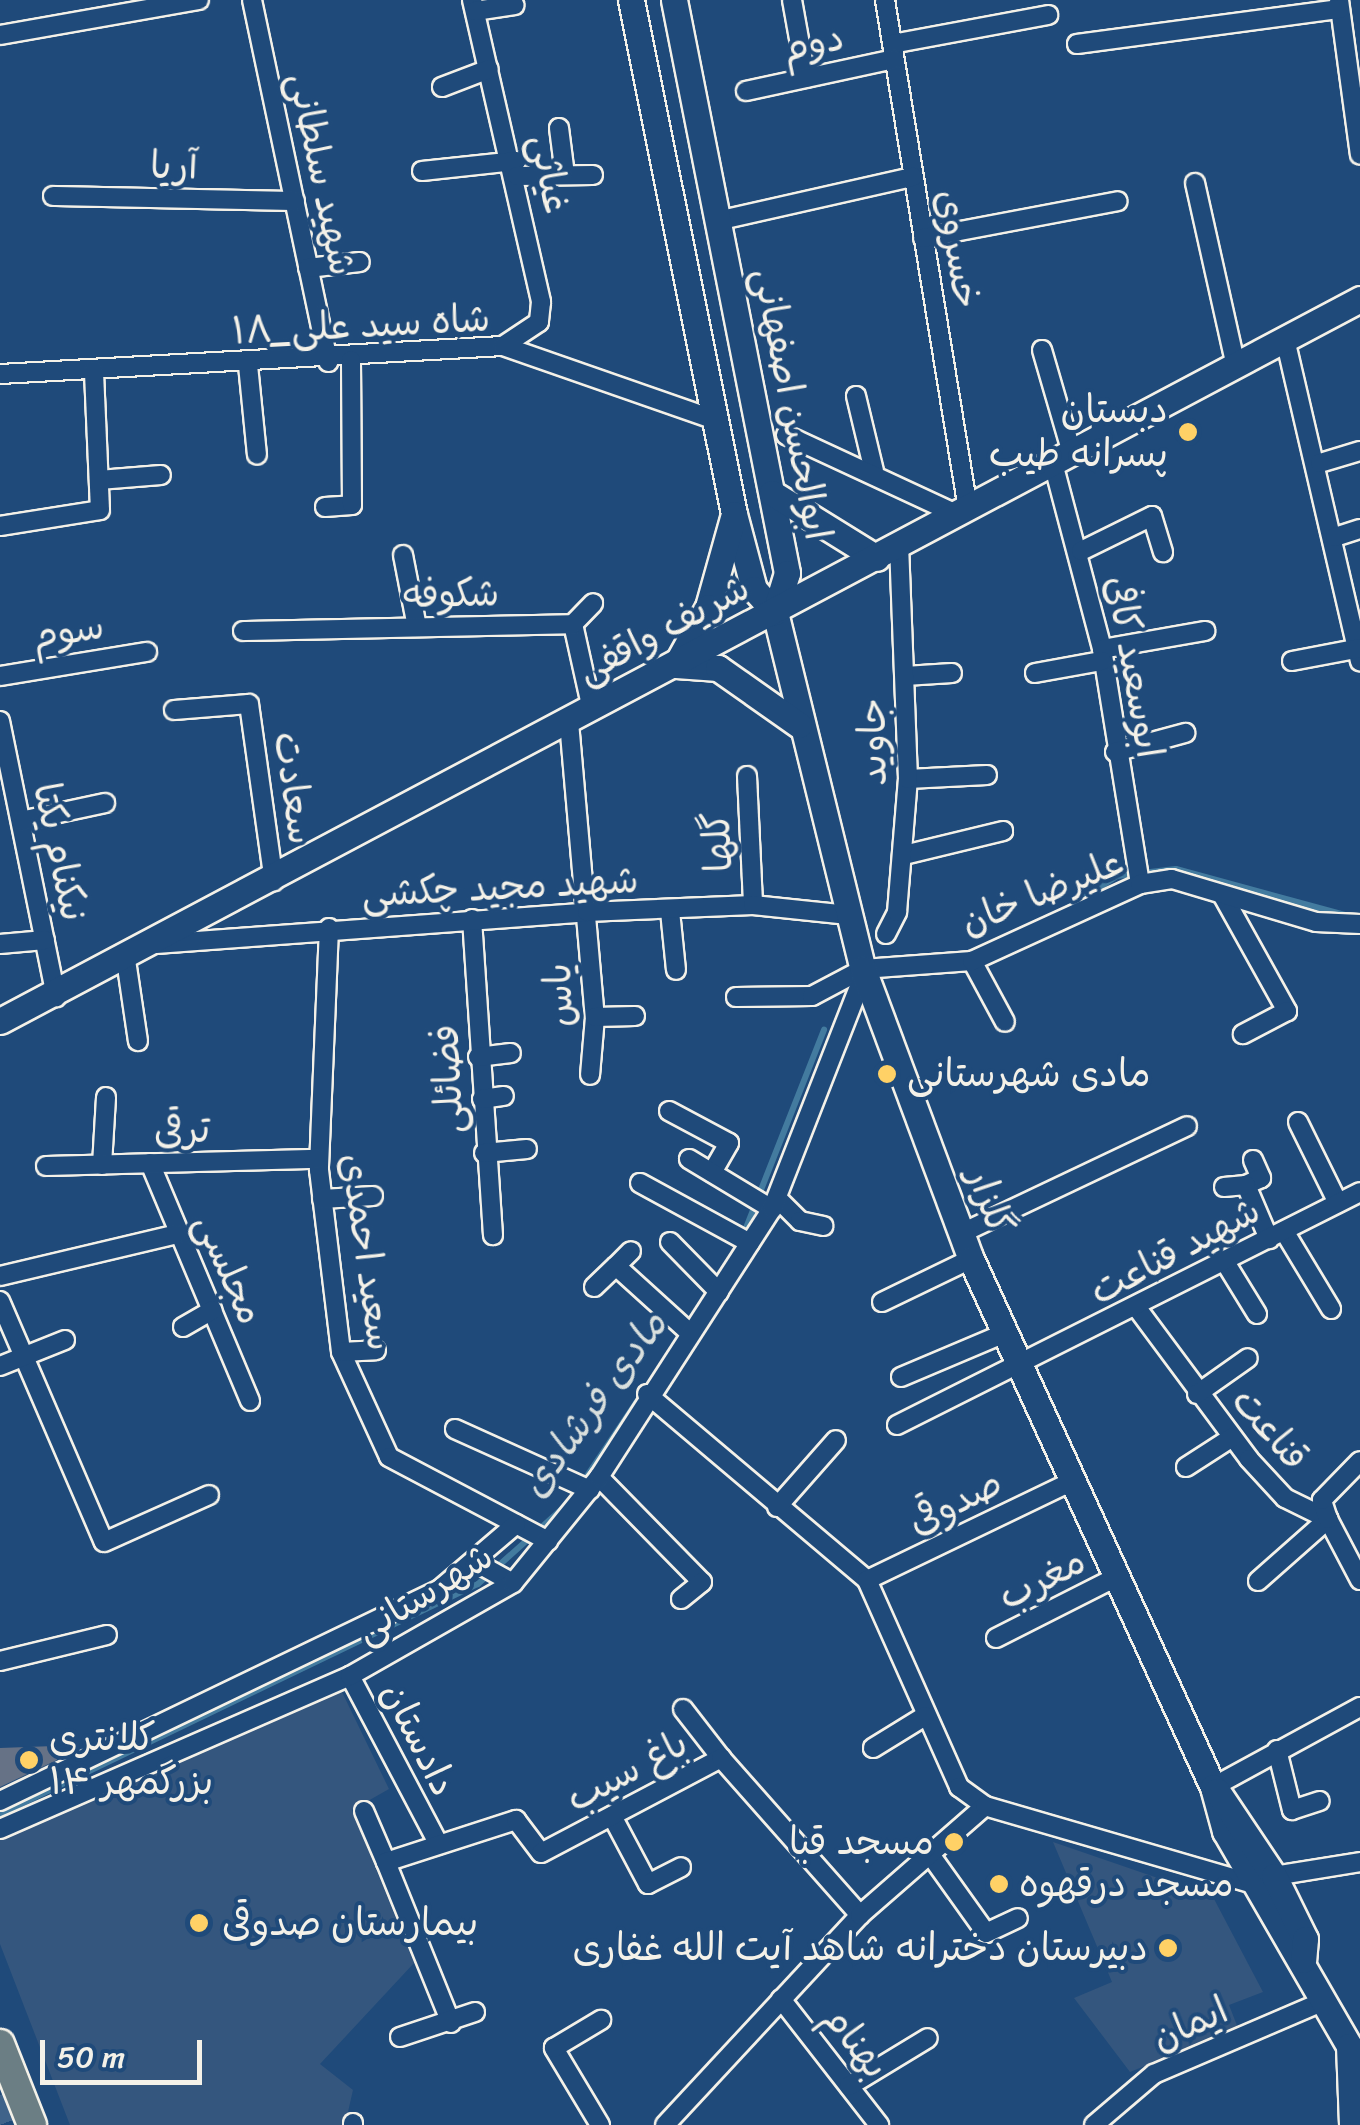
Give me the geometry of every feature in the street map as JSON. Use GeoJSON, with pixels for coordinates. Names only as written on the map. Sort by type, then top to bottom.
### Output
{"type":"FeatureCollection","features":[{"type":"Feature","properties":{"kind":"main road","name":"ابوالحسن اصفهانی"},"geometry":{"type":"LineString","coordinates":[[632,0],[734,514],[754,589],[775,612]]}},
{"type":"Feature","properties":{"kind":"main road","name":"ابوالحسن اصفهانی"},"geometry":{"type":"LineString","coordinates":[[674,0],[787,573],[775,612]]}},
{"type":"Feature","properties":{"kind":"main road"},"geometry":{"type":"LineString","coordinates":[[652,96],[672,110],[693,99]]}},
{"type":"Feature","properties":{"kind":"main road"},"geometry":{"type":"LineString","coordinates":[[667,170],[681,150],[705,158]]}},
{"type":"Feature","properties":{"kind":"main road","name":"شریف واقفی"},"geometry":{"type":"LineString","coordinates":[[0,1021],[126,960],[1360,299]]}},
{"type":"Feature","properties":{"kind":"main road"},"geometry":{"type":"LineString","coordinates":[[772,493],[888,552]]}},
{"type":"Feature","properties":{"kind":"main road"},"geometry":{"type":"LineString","coordinates":[[734,514],[708,607],[676,665],[718,668],[799,724]]}},
{"type":"Feature","properties":{"kind":"main road","name":"گلزار"},"geometry":{"type":"LineString","coordinates":[[775,612],[799,724],[864,972],[971,1259],[1214,1787],[1324,2002],[1356,2054]]}},
{"type":"Feature","properties":{"kind":"main road"},"geometry":{"type":"LineString","coordinates":[[0,2044],[32,2125]]}},
{"type":"Feature","properties":{"kind":"main road"},"geometry":{"type":"LineString","coordinates":[[1352,2125],[1356,2054]]}},
{"type":"Feature","properties":{"kind":"street"},"geometry":{"type":"LineString","coordinates":[[0,35],[199,0]]}},
{"type":"Feature","properties":{"kind":"street","name":"شهید سلطانی"},"geometry":{"type":"LineString","coordinates":[[252,0],[328,362]]}},
{"type":"Feature","properties":{"kind":"street"},"geometry":{"type":"LineString","coordinates":[[792,0],[806,78]]}},
{"type":"Feature","properties":{"kind":"street","name":"خسروی"},"geometry":{"type":"LineString","coordinates":[[885,0],[962,512]]}},
{"type":"Feature","properties":{"kind":"street"},"geometry":{"type":"LineString","coordinates":[[1077,44],[1340,4],[1360,155]]}},
{"type":"Feature","properties":{"kind":"street"},"geometry":{"type":"LineString","coordinates":[[473,6],[515,5]]}},
{"type":"Feature","properties":{"kind":"street","name":"غیاثی"},"geometry":{"type":"LineString","coordinates":[[473,6],[517,169],[542,302],[539,322],[503,346]]}},
{"type":"Feature","properties":{"kind":"street","name":"دوم"},"geometry":{"type":"LineString","coordinates":[[746,91],[806,78],[893,51],[1048,16]]}},
{"type":"Feature","properties":{"kind":"street"},"geometry":{"type":"LineString","coordinates":[[442,87],[489,69]]}},
{"type":"Feature","properties":{"kind":"street"},"geometry":{"type":"LineString","coordinates":[[559,128],[565,174]]}},
{"type":"Feature","properties":{"kind":"street"},"geometry":{"type":"LineString","coordinates":[[422,171],[517,169],[593,175]]}},
{"type":"Feature","properties":{"kind":"street"},"geometry":{"type":"LineString","coordinates":[[717,221],[913,177]]}},
{"type":"Feature","properties":{"kind":"street"},"geometry":{"type":"LineString","coordinates":[[1195,184],[1236,366]]}},
{"type":"Feature","properties":{"kind":"street","name":"آریا"},"geometry":{"type":"LineString","coordinates":[[52,196],[294,202]]}},
{"type":"Feature","properties":{"kind":"street"},"geometry":{"type":"LineString","coordinates":[[923,238],[1118,201]]}},
{"type":"Feature","properties":{"kind":"street"},"geometry":{"type":"LineString","coordinates":[[308,268],[360,262]]}},
{"type":"Feature","properties":{"kind":"street"},"geometry":{"type":"LineString","coordinates":[[1285,339],[1320,462],[1319,510],[1335,537],[1359,653],[1292,661]]}},
{"type":"Feature","properties":{"kind":"street","name":"۱۸_شاه سید علی"},"geometry":{"type":"LineString","coordinates":[[0,374],[328,362],[503,346],[713,419]]}},
{"type":"Feature","properties":{"kind":"street","name":"ابوسعید کافی"},"geometry":{"type":"LineString","coordinates":[[1042,350],[1102,655],[1115,752],[1140,884]]}},
{"type":"Feature","properties":{"kind":"street"},"geometry":{"type":"LineString","coordinates":[[325,507],[352,505],[351,360]]}},
{"type":"Feature","properties":{"kind":"street"},"geometry":{"type":"LineString","coordinates":[[248,364],[258,455]]}},
{"type":"Feature","properties":{"kind":"street"},"geometry":{"type":"LineString","coordinates":[[0,526],[100,510],[94,370]]}},
{"type":"Feature","properties":{"kind":"street"},"geometry":{"type":"LineString","coordinates":[[856,396],[874,471]]}},
{"type":"Feature","properties":{"kind":"street"},"geometry":{"type":"LineString","coordinates":[[786,435],[962,512]]}},
{"type":"Feature","properties":{"kind":"street"},"geometry":{"type":"LineString","coordinates":[[1320,462],[1360,451]]}},
{"type":"Feature","properties":{"kind":"street"},"geometry":{"type":"LineString","coordinates":[[99,480],[161,474]]}},
{"type":"Feature","properties":{"kind":"street"},"geometry":{"type":"LineString","coordinates":[[1081,550],[1152,516],[1163,552]]}},
{"type":"Feature","properties":{"kind":"street"},"geometry":{"type":"LineString","coordinates":[[1335,537],[1360,528]]}},
{"type":"Feature","properties":{"kind":"street","name":"جاوید"},"geometry":{"type":"LineString","coordinates":[[886,934],[904,854],[908,779],[905,676],[888,552]]}},
{"type":"Feature","properties":{"kind":"street"},"geometry":{"type":"LineString","coordinates":[[403,555],[416,627]]}},
{"type":"Feature","properties":{"kind":"street"},"geometry":{"type":"LineString","coordinates":[[581,716],[573,624],[593,603]]}},
{"type":"Feature","properties":{"kind":"street","name":"شکوفه"},"geometry":{"type":"LineString","coordinates":[[242,630],[573,624]]}},
{"type":"Feature","properties":{"kind":"street"},"geometry":{"type":"LineString","coordinates":[[1035,673],[1205,631]]}},
{"type":"Feature","properties":{"kind":"street","name":"سوم"},"geometry":{"type":"LineString","coordinates":[[0,676],[146,652]]}},
{"type":"Feature","properties":{"kind":"street"},"geometry":{"type":"LineString","coordinates":[[905,676],[952,673]]}},
{"type":"Feature","properties":{"kind":"street","name":"سعادت"},"geometry":{"type":"LineString","coordinates":[[174,710],[249,704],[274,881]]}},
{"type":"Feature","properties":{"kind":"street","name":"یاس"},"geometry":{"type":"LineString","coordinates":[[581,716],[595,1018],[590,1076]]}},
{"type":"Feature","properties":{"kind":"street","name":"نیکنام یکتا"},"geometry":{"type":"LineString","coordinates":[[0,721],[56,997]]}},
{"type":"Feature","properties":{"kind":"street"},"geometry":{"type":"LineString","coordinates":[[1115,752],[1185,733]]}},
{"type":"Feature","properties":{"kind":"street"},"geometry":{"type":"LineString","coordinates":[[908,779],[987,775]]}},
{"type":"Feature","properties":{"kind":"street","name":"گلها"},"geometry":{"type":"LineString","coordinates":[[748,776],[753,905]]}},
{"type":"Feature","properties":{"kind":"street"},"geometry":{"type":"LineString","coordinates":[[20,820],[106,802]]}},
{"type":"Feature","properties":{"kind":"street"},"geometry":{"type":"LineString","coordinates":[[904,854],[1003,831]]}},
{"type":"Feature","properties":{"kind":"street","name":"علیرضا خان"},"geometry":{"type":"LineString","coordinates":[[864,972],[972,961],[1140,884],[1172,879],[1316,922],[1360,924]]}},
{"type":"Feature","properties":{"kind":"street"},"geometry":{"type":"LineString","coordinates":[[1223,896],[1287,1010],[1243,1034]]}},
{"type":"Feature","properties":{"kind":"street","name":"شهید مجید چکشی"},"geometry":{"type":"LineString","coordinates":[[156,944],[329,928],[753,905],[848,915]]}},
{"type":"Feature","properties":{"kind":"street"},"geometry":{"type":"LineString","coordinates":[[670,911],[676,970]]}},
{"type":"Feature","properties":{"kind":"street","name":"فضائلی"},"geometry":{"type":"LineString","coordinates":[[472,919],[484,1153],[493,1235]]}},
{"type":"Feature","properties":{"kind":"street","name":"سعید احمدی"},"geometry":{"type":"LineString","coordinates":[[329,928],[319,1159],[341,1352],[390,1457],[548,1542]]}},
{"type":"Feature","properties":{"kind":"street"},"geometry":{"type":"LineString","coordinates":[[0,944],[46,940]]}},
{"type":"Feature","properties":{"kind":"street"},"geometry":{"type":"LineString","coordinates":[[126,960],[138,1041]]}},
{"type":"Feature","properties":{"kind":"street"},"geometry":{"type":"LineString","coordinates":[[972,961],[1005,1022]]}},
{"type":"Feature","properties":{"kind":"street"},"geometry":{"type":"LineString","coordinates":[[736,997],[812,996],[864,972]]}},
{"type":"Feature","properties":{"kind":"street","name":"شهرستانی"},"geometry":{"type":"LineString","coordinates":[[0,1830],[350,1676],[513,1583],[594,1484],[647,1394],[775,1204],[864,972]]}},
{"type":"Feature","properties":{"kind":"street"},"geometry":{"type":"LineString","coordinates":[[595,1018],[636,1016]]}},
{"type":"Feature","properties":{"kind":"street"},"geometry":{"type":"LineString","coordinates":[[478,1057],[510,1053]]}},
{"type":"Feature","properties":{"kind":"street"},"geometry":{"type":"LineString","coordinates":[[482,1100],[504,1096]]}},
{"type":"Feature","properties":{"kind":"street"},"geometry":{"type":"LineString","coordinates":[[102,1164],[106,1097]]}},
{"type":"Feature","properties":{"kind":"street"},"geometry":{"type":"LineString","coordinates":[[669,1111],[728,1143],[712,1172]]}},
{"type":"Feature","properties":{"kind":"street"},"geometry":{"type":"LineString","coordinates":[[1298,1122],[1338,1203]]}},
{"type":"Feature","properties":{"kind":"street"},"geometry":{"type":"LineString","coordinates":[[962,1233],[1187,1126]]}},
{"type":"Feature","properties":{"kind":"street"},"geometry":{"type":"LineString","coordinates":[[484,1153],[528,1149]]}},
{"type":"Feature","properties":{"kind":"street","name":"ترقی"},"geometry":{"type":"LineString","coordinates":[[46,1166],[319,1159]]}},
{"type":"Feature","properties":{"kind":"street"},"geometry":{"type":"LineString","coordinates":[[689,1159],[823,1226]]}},
{"type":"Feature","properties":{"kind":"street"},"geometry":{"type":"LineString","coordinates":[[1224,1186],[1261,1178],[1253,1160]]}},
{"type":"Feature","properties":{"kind":"street","name":"مجلسی"},"geometry":{"type":"LineString","coordinates":[[150,1163],[250,1401]]}},
{"type":"Feature","properties":{"kind":"street"},"geometry":{"type":"LineString","coordinates":[[640,1183],[750,1243]]}},
{"type":"Feature","properties":{"kind":"street"},"geometry":{"type":"LineString","coordinates":[[1246,1184],[1277,1235],[1331,1309]]}},
{"type":"Feature","properties":{"kind":"street","name":"شهید قناعت"},"geometry":{"type":"LineString","coordinates":[[897,1425],[1020,1368],[1360,1192]]}},
{"type":"Feature","properties":{"kind":"street"},"geometry":{"type":"LineString","coordinates":[[322,1200],[373,1196]]}},
{"type":"Feature","properties":{"kind":"street"},"geometry":{"type":"LineString","coordinates":[[0,1276],[177,1234]]}},
{"type":"Feature","properties":{"kind":"street"},"geometry":{"type":"LineString","coordinates":[[670,1242],[719,1292]]}},
{"type":"Feature","properties":{"kind":"street"},"geometry":{"type":"LineString","coordinates":[[594,1287],[631,1251]]}},
{"type":"Feature","properties":{"kind":"street"},"geometry":{"type":"LineString","coordinates":[[882,1302],[971,1259]]}},
{"type":"Feature","properties":{"kind":"street"},"geometry":{"type":"LineString","coordinates":[[1224,1262],[1257,1314]]}},
{"type":"Feature","properties":{"kind":"street"},"geometry":{"type":"LineString","coordinates":[[616,1266],[665,1314],[690,1332]]}},
{"type":"Feature","properties":{"kind":"street"},"geometry":{"type":"LineString","coordinates":[[0,1301],[104,1542],[209,1495]]}},
{"type":"Feature","properties":{"kind":"street","name":"قناعت"},"geometry":{"type":"LineString","coordinates":[[1137,1308],[1230,1438],[1285,1498],[1328,1518]]}},
{"type":"Feature","properties":{"kind":"street"},"geometry":{"type":"LineString","coordinates":[[183,1327],[213,1310]]}},
{"type":"Feature","properties":{"kind":"street"},"geometry":{"type":"LineString","coordinates":[[901,1377],[1003,1334]]}},
{"type":"Feature","properties":{"kind":"street"},"geometry":{"type":"LineString","coordinates":[[0,1366],[65,1340]]}},
{"type":"Feature","properties":{"kind":"street"},"geometry":{"type":"LineString","coordinates":[[341,1352],[376,1350]]}},
{"type":"Feature","properties":{"kind":"street"},"geometry":{"type":"LineString","coordinates":[[1197,1394],[1248,1358]]}},
{"type":"Feature","properties":{"kind":"street"},"geometry":{"type":"LineString","coordinates":[[647,1394],[867,1580],[958,1787],[985,1806],[1263,1880],[1360,1862]]}},
{"type":"Feature","properties":{"kind":"street"},"geometry":{"type":"LineString","coordinates":[[454,1429],[566,1480],[594,1484],[702,1582],[681,1599]]}},
{"type":"Feature","properties":{"kind":"street"},"geometry":{"type":"LineString","coordinates":[[1186,1467],[1230,1438]]}},
{"type":"Feature","properties":{"kind":"street"},"geometry":{"type":"LineString","coordinates":[[777,1507],[836,1440]]}},
{"type":"Feature","properties":{"kind":"street"},"geometry":{"type":"LineString","coordinates":[[1360,1461],[1322,1500],[1360,1580]]}},
{"type":"Feature","properties":{"kind":"street","name":"صدوقی"},"geometry":{"type":"LineString","coordinates":[[867,1580],[1071,1482]]}},
{"type":"Feature","properties":{"kind":"street"},"geometry":{"type":"LineString","coordinates":[[1258,1581],[1328,1518]]}},
{"type":"Feature","properties":{"kind":"street","name":"شهرستانی"},"geometry":{"type":"LineString","coordinates":[[0,1801],[477,1563],[516,1524]]}},
{"type":"Feature","properties":{"kind":"street"},"geometry":{"type":"LineString","coordinates":[[477,1563],[513,1583]]}},
{"type":"Feature","properties":{"kind":"street","name":"مغرب"},"geometry":{"type":"LineString","coordinates":[[996,1638],[1116,1577]]}},
{"type":"Feature","properties":{"kind":"street"},"geometry":{"type":"LineString","coordinates":[[0,1661],[107,1635]]}},
{"type":"Feature","properties":{"kind":"street","name":"دادستان"},"geometry":{"type":"LineString","coordinates":[[350,1676],[436,1839],[386,1862]]}},
{"type":"Feature","properties":{"kind":"street"},"geometry":{"type":"LineString","coordinates":[[1214,1787],[1360,1707]]}},
{"type":"Feature","properties":{"kind":"street"},"geometry":{"type":"LineString","coordinates":[[682,1709],[720,1758]]}},
{"type":"Feature","properties":{"kind":"street"},"geometry":{"type":"LineString","coordinates":[[873,1748],[925,1716]]}},
{"type":"Feature","properties":{"kind":"street"},"geometry":{"type":"LineString","coordinates":[[1277,1750],[1292,1810],[1320,1802]]}},
{"type":"Feature","properties":{"kind":"street","name":"باغ سیب"},"geometry":{"type":"LineString","coordinates":[[436,1839],[516,1820],[541,1853],[720,1758],[860,1915]]}},
{"type":"Feature","properties":{"kind":"street"},"geometry":{"type":"LineString","coordinates":[[665,2125],[860,1915],[985,1806]]}},
{"type":"Feature","properties":{"kind":"street"},"geometry":{"type":"LineString","coordinates":[[364,1811],[451,2024]]}},
{"type":"Feature","properties":{"kind":"street"},"geometry":{"type":"LineString","coordinates":[[612,1816],[648,1884],[681,1867]]}},
{"type":"Feature","properties":{"kind":"street"},"geometry":{"type":"LineString","coordinates":[[929,1854],[986,1932],[1018,1918]]}},
{"type":"Feature","properties":{"kind":"street","name":"بهنام"},"geometry":{"type":"LineString","coordinates":[[781,1999],[880,2125]]}},
{"type":"Feature","properties":{"kind":"street","name":"ایمان"},"geometry":{"type":"LineString","coordinates":[[1094,2125],[1154,2074],[1324,2002]]}},
{"type":"Feature","properties":{"kind":"street"},"geometry":{"type":"LineString","coordinates":[[400,2037],[451,2024],[475,2012]]}},
{"type":"Feature","properties":{"kind":"street"},"geometry":{"type":"LineString","coordinates":[[600,2125],[554,2048],[601,2020]]}},
{"type":"Feature","properties":{"kind":"street"},"geometry":{"type":"LineString","coordinates":[[849,2086],[928,2038]]}},
{"type":"Feature","properties":{"kind":"shaded area","name":"بیمارستان صدوقی"},"geometry":{"type":"Polygon","coordinates":[[[342,1692],[389,1789],[352,1810],[414,1963],[320,2064],[353,2090],[345,2125],[70,2125],[0,1944],[0,1840],[342,1692]]]}},
{"type":"Feature","properties":{"kind":"shaded area","name":"دبیرستان دخترانه شاهد آیت الله غفاری"},"geometry":{"type":"Polygon","coordinates":[[[1053,1842],[1213,1897],[1263,1992],[1229,2005],[1238,2028],[1130,2072],[1074,1998],[1112,1982],[1053,1842]]]}},
{"type":"Feature","properties":{"kind":"building","name":"کلانتری ۱۴ بزرگمهر"},"geometry":{"type":"Polygon","coordinates":[[[54,1746],[57,1760],[0,1787],[0,1748],[54,1746]]]}},
{"type":"Feature","properties":{"kind":"waterway","name":"مادی فرشادی"},"geometry":{"type":"LineString","coordinates":[[1063,911],[1117,876],[1176,869],[1345,915]]}},
{"type":"Feature","properties":{"kind":"waterway","name":"مادی فرشادی"},"geometry":{"type":"LineString","coordinates":[[742,1238],[824,1030]]}},
{"type":"Feature","properties":{"kind":"waterway","name":"مادی فرشادی"},"geometry":{"type":"LineString","coordinates":[[581,1485],[638,1400]]}},
{"type":"Feature","properties":{"kind":"waterway","name":"مادی فرشادی"},"geometry":{"type":"LineString","coordinates":[[0,1814],[478,1584],[564,1507]]}},
{"type":"Feature","properties":{"kind":"tunnel"},"geometry":{"type":"LineString","coordinates":[[0,2095],[11,2125]]}},
{"type":"Feature","properties":{"kind":"place","name":"دبستان پسرانه طیب"},"geometry":{"type":"Point","coordinates":[1188,432]}},
{"type":"Feature","properties":{"kind":"place","name":"مادی شهرستانی"},"geometry":{"type":"Point","coordinates":[887,1074]}},
{"type":"Feature","properties":{"kind":"place","name":"کلانتری ۱۴ بزرگمهر"},"geometry":{"type":"Point","coordinates":[29,1760]}},
{"type":"Feature","properties":{"kind":"place","name":"مسجد قبا"},"geometry":{"type":"Point","coordinates":[954,1842]}},
{"type":"Feature","properties":{"kind":"place","name":"مسجد درقهوه"},"geometry":{"type":"Point","coordinates":[999,1884]}},
{"type":"Feature","properties":{"kind":"place","name":"بیمارستان صدوقی"},"geometry":{"type":"Point","coordinates":[199,1923]}},
{"type":"Feature","properties":{"kind":"place","name":"دبیرستان دخترانه شاهد آیت الله غفاری"},"geometry":{"type":"Point","coordinates":[1168,1948]}}]}
